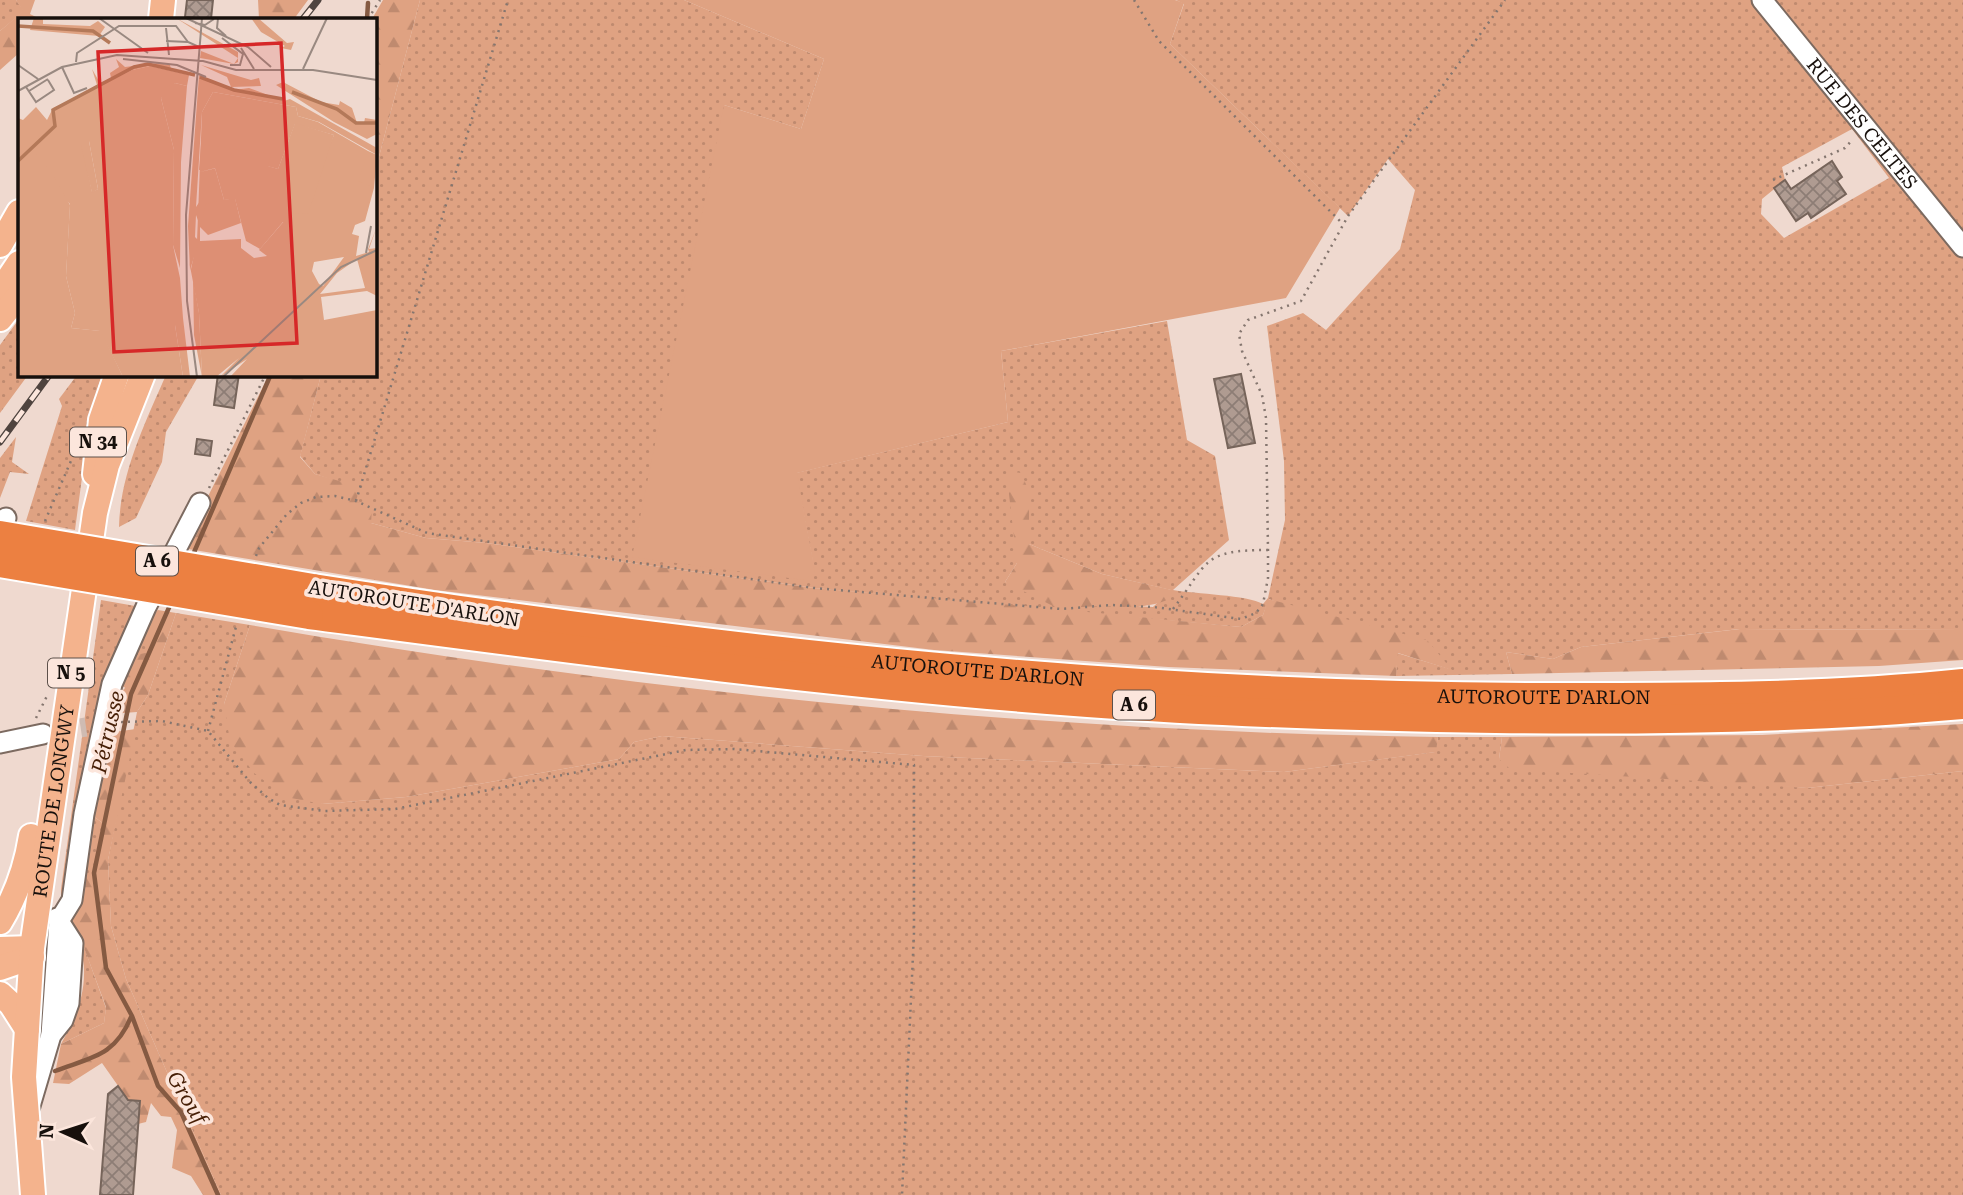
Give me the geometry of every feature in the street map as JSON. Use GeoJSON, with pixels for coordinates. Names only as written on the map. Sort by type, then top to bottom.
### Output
{"type":"FeatureCollection","features":[{"type":"Feature","properties":{"kind":"highway","name":"AUTOROUTE D'ARLON"},"geometry":{"type":"LineString","coordinates":[[2,528],[313,588],[723,645],[982,672],[1214,688],[1468,697],[1652,697],[1963,683]]}},
{"type":"Feature","properties":{"kind":"highway","name":"AUTOROUTE D'ARLON"},"geometry":{"type":"LineString","coordinates":[[0,563],[309,615],[719,668],[1086,703],[1323,716],[1652,721],[1760,718],[1963,705]]}},
{"type":"Feature","properties":{"kind":"main road"},"geometry":{"type":"LineString","coordinates":[[160,18],[163,0]]}},
{"type":"Feature","properties":{"kind":"main road"},"geometry":{"type":"LineString","coordinates":[[0,245],[18,214]]}},
{"type":"Feature","properties":{"kind":"main road"},"geometry":{"type":"LineString","coordinates":[[0,291],[18,264]]}},
{"type":"Feature","properties":{"kind":"main road"},"geometry":{"type":"LineString","coordinates":[[0,319],[18,296]]}},
{"type":"Feature","properties":{"kind":"main road","name":"N 34"},"geometry":{"type":"LineString","coordinates":[[95,513],[95,463],[101,419],[116,376]]}},
{"type":"Feature","properties":{"kind":"main road","name":"ROUTE DE LONGWY"},"geometry":{"type":"LineString","coordinates":[[33,1195],[26,1121],[39,1032],[32,952],[40,891],[52,742],[95,513],[107,466],[142,376]]}},
{"type":"Feature","properties":{"kind":"main road"},"geometry":{"type":"LineString","coordinates":[[0,922],[19,887],[26,866],[37,802],[52,742]]}},
{"type":"Feature","properties":{"kind":"main road"},"geometry":{"type":"LineString","coordinates":[[0,949],[32,952]]}},
{"type":"Feature","properties":{"kind":"main road"},"geometry":{"type":"LineString","coordinates":[[0,968],[32,952]]}},
{"type":"Feature","properties":{"kind":"main road"},"geometry":{"type":"LineString","coordinates":[[0,994],[39,1032]]}},
{"type":"Feature","properties":{"kind":"street","name":"RUE DES CELTES"},"geometry":{"type":"LineString","coordinates":[[1762,0],[1963,247]]}},
{"type":"Feature","properties":{"kind":"street"},"geometry":{"type":"LineString","coordinates":[[59,921],[72,900],[94,726],[146,607],[201,503]]}},
{"type":"Feature","properties":{"kind":"street"},"geometry":{"type":"LineString","coordinates":[[8,741],[52,742]]}},
{"type":"Feature","properties":{"kind":"street"},"geometry":{"type":"LineString","coordinates":[[39,1032],[63,1020],[69,1003],[73,943],[40,891]]}},
{"type":"Feature","properties":{"kind":"path"},"geometry":{"type":"LineString","coordinates":[[356,501],[508,0]]}},
{"type":"Feature","properties":{"kind":"path"},"geometry":{"type":"LineString","coordinates":[[1134,0],[1159,41],[1344,225]]}},
{"type":"Feature","properties":{"kind":"path"},"geometry":{"type":"LineString","coordinates":[[255,560],[259,548],[287,514],[301,503],[316,497],[356,501],[427,533],[814,588],[1061,609],[1111,605],[1173,609],[1241,620],[1256,613],[1263,604],[1268,578],[1268,550],[1266,418],[1262,395],[1242,351],[1239,334],[1248,320],[1301,301],[1344,225],[1388,158],[1505,0]]}},
{"type":"Feature","properties":{"kind":"path"},"geometry":{"type":"LineString","coordinates":[[369,18],[380,1]]}},
{"type":"Feature","properties":{"kind":"path"},"geometry":{"type":"LineString","coordinates":[[1773,180],[1845,148],[1864,125]]}},
{"type":"Feature","properties":{"kind":"path"},"geometry":{"type":"LineString","coordinates":[[201,503],[265,376]]}},
{"type":"Feature","properties":{"kind":"path"},"geometry":{"type":"LineString","coordinates":[[44,524],[79,443]]}},
{"type":"Feature","properties":{"kind":"path"},"geometry":{"type":"LineString","coordinates":[[1173,609],[1197,572],[1213,558],[1236,550],[1268,550]]}},
{"type":"Feature","properties":{"kind":"path"},"geometry":{"type":"LineString","coordinates":[[208,732],[237,623]]}},
{"type":"Feature","properties":{"kind":"path"},"geometry":{"type":"LineString","coordinates":[[8,741],[39,714],[48,694]]}},
{"type":"Feature","properties":{"kind":"path"},"geometry":{"type":"LineString","coordinates":[[136,720],[162,721],[208,732],[268,798],[280,805],[324,811],[395,809],[686,750],[734,749],[914,765],[914,933],[902,1195]]}},
{"type":"Feature","properties":{"kind":"green space"},"geometry":{"type":"Polygon","coordinates":[[[0,0],[16,0],[24,11],[0,31],[0,0]]]}},
{"type":"Feature","properties":{"kind":"green space"},"geometry":{"type":"Polygon","coordinates":[[[16,0],[35,0],[30,14],[38,18],[18,18],[18,54],[0,70],[0,31],[23,11],[16,0]]]}},
{"type":"Feature","properties":{"kind":"green space"},"geometry":{"type":"Polygon","coordinates":[[[258,0],[308,0],[295,18],[259,18],[258,0]]]}},
{"type":"Feature","properties":{"kind":"green space"},"geometry":{"type":"Polygon","coordinates":[[[383,0],[420,0],[376,168],[376,18],[373,18],[383,0]]]}},
{"type":"Feature","properties":{"kind":"green space"},"geometry":{"type":"Polygon","coordinates":[[[420,0],[684,0],[824,59],[801,129],[724,105],[815,573],[796,473],[1008,422],[1001,351],[1167,321],[1187,440],[1215,456],[1229,540],[1173,590],[1234,597],[1263,604],[1268,598],[1285,520],[1284,461],[1267,326],[1303,313],[1326,330],[1400,249],[1415,190],[1388,159],[1348,216],[1170,44],[1184,4],[1176,0],[1963,0],[1963,630],[1739,629],[1581,647],[1553,659],[1506,652],[1512,674],[1396,676],[1397,653],[1450,669],[1269,599],[1263,615],[1241,627],[814,588],[486,543],[426,538],[371,523],[356,501],[356,488],[315,474],[300,456],[321,376],[376,376],[376,168],[420,0]],[[1852,129],[1782,167],[1785,180],[1762,199],[1761,214],[1784,238],[1889,178],[1852,129]],[[1029,491],[1017,563],[1005,582],[1111,605],[1153,607],[1171,590],[1102,574],[1029,544],[1029,491]]]}},
{"type":"Feature","properties":{"kind":"green space"},"geometry":{"type":"Polygon","coordinates":[[[684,0],[1175,0],[1184,3],[1170,44],[1340,208],[1286,298],[1001,351],[1008,422],[797,473],[815,573],[804,580],[632,557],[724,105],[801,129],[824,59],[684,0]]]}},
{"type":"Feature","properties":{"kind":"green space"},"geometry":{"type":"Polygon","coordinates":[[[18,320],[18,376],[27,376],[0,413],[0,345],[18,320]]]}},
{"type":"Feature","properties":{"kind":"green space"},"geometry":{"type":"Polygon","coordinates":[[[76,376],[102,376],[91,410],[75,530],[26,521],[62,406],[59,399],[76,376]]]}},
{"type":"Feature","properties":{"kind":"green space"},"geometry":{"type":"Polygon","coordinates":[[[166,376],[198,376],[166,432],[162,462],[136,518],[119,527],[124,488],[142,430],[166,376]]]}},
{"type":"Feature","properties":{"kind":"green space"},"geometry":{"type":"Polygon","coordinates":[[[268,376],[321,376],[300,457],[315,474],[360,487],[356,501],[372,508],[371,523],[426,538],[486,543],[814,588],[1059,609],[1005,582],[1017,563],[1007,477],[1014,472],[1021,473],[1029,491],[1029,544],[1102,574],[1172,590],[1171,598],[1146,606],[1093,606],[1067,610],[1241,627],[1263,615],[1268,599],[1427,640],[1452,670],[1398,653],[1396,676],[1168,667],[934,650],[435,590],[182,548],[268,376]]]}},
{"type":"Feature","properties":{"kind":"green space"},"geometry":{"type":"Polygon","coordinates":[[[16,437],[12,462],[29,474],[10,472],[0,498],[0,458],[16,437]]]}},
{"type":"Feature","properties":{"kind":"green space"},"geometry":{"type":"Polygon","coordinates":[[[101,600],[158,610],[147,619],[150,653],[114,699],[89,813],[104,824],[94,873],[72,900],[72,924],[61,901],[61,889],[101,600]]]}},
{"type":"Feature","properties":{"kind":"green space"},"geometry":{"type":"Polygon","coordinates":[[[158,610],[176,613],[148,695],[137,712],[110,714],[114,699],[125,688],[120,681],[131,656],[150,652],[142,628],[147,619],[158,610]]]}},
{"type":"Feature","properties":{"kind":"green space"},"geometry":{"type":"Polygon","coordinates":[[[176,613],[250,625],[224,704],[322,804],[406,797],[619,759],[634,742],[662,736],[923,756],[1284,772],[1435,752],[1438,737],[1502,737],[1499,759],[1807,788],[1963,771],[1963,1195],[221,1195],[126,979],[111,926],[108,860],[137,712],[148,695],[176,613]]]}},
{"type":"Feature","properties":{"kind":"green space"},"geometry":{"type":"Polygon","coordinates":[[[250,625],[544,670],[842,704],[1140,727],[1438,737],[1436,752],[1284,772],[923,756],[662,736],[634,742],[619,759],[406,797],[322,804],[286,797],[254,773],[230,741],[224,704],[250,625]]]}},
{"type":"Feature","properties":{"kind":"green space"},"geometry":{"type":"Polygon","coordinates":[[[1740,629],[1963,630],[1963,660],[1879,666],[1512,674],[1506,652],[1553,659],[1581,647],[1740,629]]]}},
{"type":"Feature","properties":{"kind":"green space"},"geometry":{"type":"Polygon","coordinates":[[[1963,724],[1963,771],[1807,788],[1510,769],[1499,759],[1502,737],[1762,735],[1963,724]]]}},
{"type":"Feature","properties":{"kind":"green space"},"geometry":{"type":"Polygon","coordinates":[[[136,729],[108,860],[111,926],[126,979],[221,1195],[203,1195],[191,1176],[172,1168],[177,1130],[171,1117],[161,1116],[151,1103],[146,1122],[138,1124],[140,1101],[128,1100],[102,1063],[69,1084],[53,1083],[61,1044],[104,1023],[106,1007],[80,937],[72,924],[76,881],[94,873],[104,824],[89,813],[106,733],[136,729]]]}},
{"type":"Feature","properties":{"kind":"green space"},"geometry":{"type":"Polygon","coordinates":[[[49,925],[43,1018],[40,1017],[49,925]]]}},
{"type":"Feature","properties":{"kind":"green space"},"geometry":{"type":"Polygon","coordinates":[[[80,936],[106,1008],[104,1023],[61,1044],[83,990],[84,969],[80,936]]]}},
{"type":"Feature","properties":{"kind":"building"},"geometry":{"type":"Polygon","coordinates":[[[187,0],[213,0],[211,18],[185,17],[187,0]]]}},
{"type":"Feature","properties":{"kind":"building"},"geometry":{"type":"Polygon","coordinates":[[[1832,161],[1842,177],[1837,181],[1846,194],[1811,218],[1808,213],[1796,221],[1774,188],[1785,180],[1791,189],[1832,161]]]}},
{"type":"Feature","properties":{"kind":"building"},"geometry":{"type":"Polygon","coordinates":[[[1241,374],[1255,443],[1228,448],[1214,379],[1241,374]]]}},
{"type":"Feature","properties":{"kind":"building"},"geometry":{"type":"Polygon","coordinates":[[[218,376],[239,376],[234,408],[214,405],[218,376]]]}},
{"type":"Feature","properties":{"kind":"building"},"geometry":{"type":"Polygon","coordinates":[[[197,439],[212,441],[210,456],[195,454],[197,439]]]}},
{"type":"Feature","properties":{"kind":"building"},"geometry":{"type":"Polygon","coordinates":[[[118,1086],[128,1100],[140,1101],[133,1195],[100,1195],[108,1094],[118,1086]]]}},
{"type":"Feature","properties":{"kind":"waterway","name":"Pétrusse"},"geometry":{"type":"LineString","coordinates":[[367,18],[368,3]]}},
{"type":"Feature","properties":{"kind":"waterway","name":"Pétrusse"},"geometry":{"type":"LineString","coordinates":[[192,557],[270,376]]}},
{"type":"Feature","properties":{"kind":"waterway","name":"Pétrusse"},"geometry":{"type":"LineString","coordinates":[[171,603],[131,694],[94,873],[106,968],[132,1016],[158,1086],[181,1112],[218,1195]]}},
{"type":"Feature","properties":{"kind":"waterway","name":"Pétrusse"},"geometry":{"type":"LineString","coordinates":[[55,1071],[110,1048],[125,1030],[131,1017]]}},
{"type":"Feature","properties":{"kind":"tunnel"},"geometry":{"type":"LineString","coordinates":[[52,732],[86,727]]}},
{"type":"Feature","properties":{"kind":"railway"},"geometry":{"type":"LineString","coordinates":[[304,18],[318,0]]}},
{"type":"Feature","properties":{"kind":"railway"},"geometry":{"type":"LineString","coordinates":[[0,442],[49,376]]}},
{"type":"Feature","properties":{"kind":"water label","name":"Grouf"},"geometry":{"type":"Point","coordinates":[187,1098]}}]}
